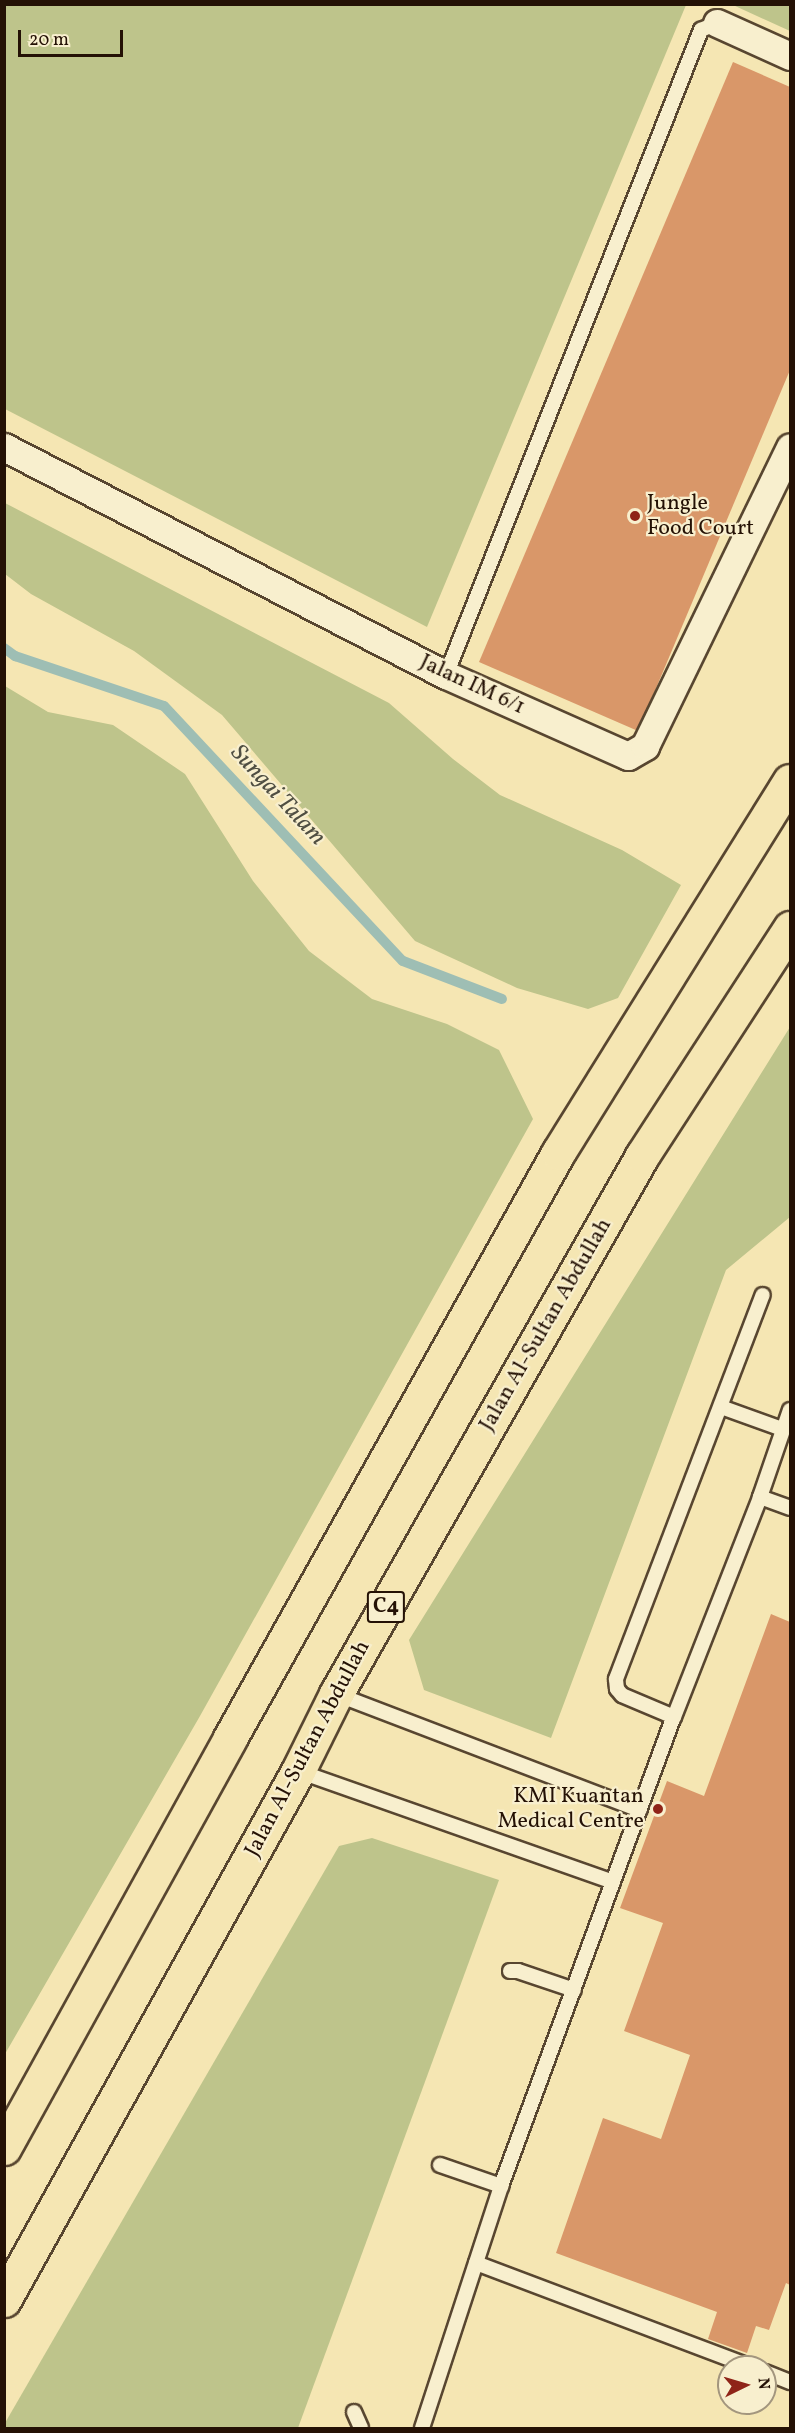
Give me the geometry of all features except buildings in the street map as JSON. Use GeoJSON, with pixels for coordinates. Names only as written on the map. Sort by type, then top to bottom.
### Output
{"type":"FeatureCollection","features":[{"type":"Feature","properties":{"kind":"main road"},"geometry":{"type":"LineString","coordinates":[[4,2148],[230,1738],[558,1153],[790,781]]}},
{"type":"Feature","properties":{"kind":"main road","name":"Jalan Al-Sultan Abdullah"},"geometry":{"type":"LineString","coordinates":[[4,2300],[298,1771],[336,1694],[642,1156],[790,928]]}},
{"type":"Feature","properties":{"kind":"street"},"geometry":{"type":"LineString","coordinates":[[717,23],[790,56]]}},
{"type":"Feature","properties":{"kind":"street","name":"Jalan IM 6/1"},"geometry":{"type":"LineString","coordinates":[[4,447],[446,675],[628,756],[645,746],[790,447]]}},
{"type":"Feature","properties":{"kind":"lane"},"geometry":{"type":"LineString","coordinates":[[446,675],[701,30],[717,23]]}},
{"type":"Feature","properties":{"kind":"lane"},"geometry":{"type":"LineString","coordinates":[[674,1717],[622,1695],[617,1689],[616,1679],[763,1295]]}},
{"type":"Feature","properties":{"kind":"lane"},"geometry":{"type":"LineString","coordinates":[[721,1407],[782,1429]]}},
{"type":"Feature","properties":{"kind":"lane"},"geometry":{"type":"LineString","coordinates":[[422,2428],[501,2186],[674,1717],[760,1497],[790,1410]]}},
{"type":"Feature","properties":{"kind":"lane"},"geometry":{"type":"LineString","coordinates":[[760,1497],[790,1508]]}},
{"type":"Feature","properties":{"kind":"lane"},"geometry":{"type":"LineString","coordinates":[[336,1694],[640,1810]]}},
{"type":"Feature","properties":{"kind":"lane"},"geometry":{"type":"LineString","coordinates":[[298,1771],[613,1882]]}},
{"type":"Feature","properties":{"kind":"lane"},"geometry":{"type":"LineString","coordinates":[[510,1971],[518,1971],[574,1990]]}},
{"type":"Feature","properties":{"kind":"lane"},"geometry":{"type":"LineString","coordinates":[[440,2165],[501,2186]]}},
{"type":"Feature","properties":{"kind":"lane"},"geometry":{"type":"LineString","coordinates":[[476,2263],[720,2355]]}},
{"type":"Feature","properties":{"kind":"lane"},"geometry":{"type":"LineString","coordinates":[[354,2412],[361,2428]]}},
{"type":"Feature","properties":{"kind":"green space"},"geometry":{"type":"Polygon","coordinates":[[[4,5],[686,5],[427,627],[5,409],[4,5]]]}},
{"type":"Feature","properties":{"kind":"green space"},"geometry":{"type":"Polygon","coordinates":[[[733,5],[790,5],[790,31],[733,5]]]}},
{"type":"Feature","properties":{"kind":"green space"},"geometry":{"type":"Polygon","coordinates":[[[5,503],[389,703],[453,759],[500,795],[622,850],[681,885],[618,998],[588,1009],[517,988],[415,941],[222,715],[134,651],[31,594],[5,574],[5,503]]]}},
{"type":"Feature","properties":{"kind":"green space"},"geometry":{"type":"Polygon","coordinates":[[[5,686],[48,712],[113,725],[185,774],[253,881],[309,951],[372,999],[447,1024],[499,1050],[533,1119],[200,1716],[5,2054],[5,686]]]}},
{"type":"Feature","properties":{"kind":"green space"},"geometry":{"type":"Polygon","coordinates":[[[790,1027],[790,1217],[726,1270],[551,1738],[424,1690],[409,1640],[790,1027]]]}},
{"type":"Feature","properties":{"kind":"green space"},"geometry":{"type":"Polygon","coordinates":[[[372,1838],[499,1880],[298,2428],[5,2428],[5,2423],[339,1846],[372,1838]]]}},
{"type":"Feature","properties":{"kind":"waterway","name":"Sungai Talam"},"geometry":{"type":"LineString","coordinates":[[4,648],[15,656],[164,706],[403,961],[502,999]]}},
{"type":"Feature","properties":{"kind":"place","name":"Jungle Food Court"},"geometry":{"type":"Point","coordinates":[635,516]}},
{"type":"Feature","properties":{"kind":"place","name":"KMI Kuantan Medical Centre"},"geometry":{"type":"Point","coordinates":[658,1809]}}]}
